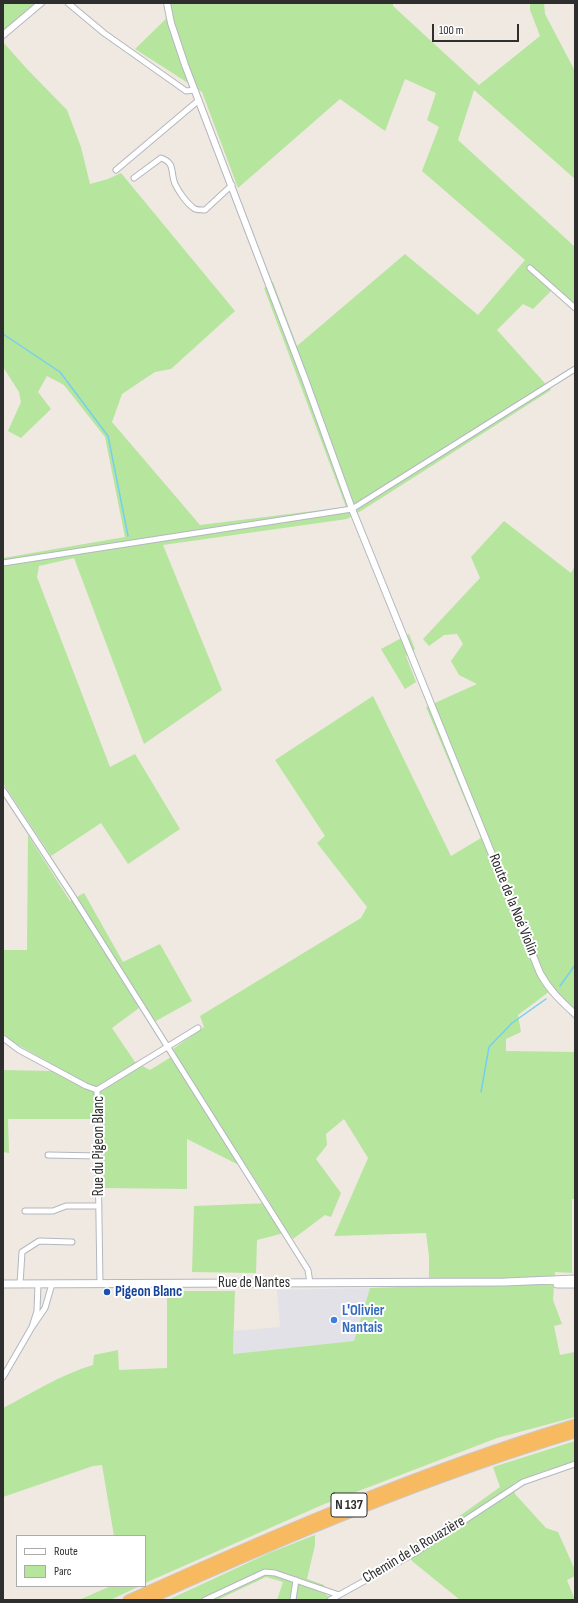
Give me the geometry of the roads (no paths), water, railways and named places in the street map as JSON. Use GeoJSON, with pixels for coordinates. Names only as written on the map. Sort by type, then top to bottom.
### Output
{"type":"FeatureCollection","features":[{"type":"Feature","properties":{"kind":"highway","name":"N 137"},"geometry":{"type":"LineString","coordinates":[[128,1600],[252,1545],[380,1492],[472,1458],[575,1424]]}},
{"type":"Feature","properties":{"kind":"highway","name":"N 137"},"geometry":{"type":"LineString","coordinates":[[148,1600],[271,1546],[395,1496],[490,1460],[575,1433]]}},
{"type":"Feature","properties":{"kind":"main road","name":"Rue de Nantes"},"geometry":{"type":"LineString","coordinates":[[505,1282],[575,1279]]}},
{"type":"Feature","properties":{"kind":"main road","name":"Rue de Nantes"},"geometry":{"type":"LineString","coordinates":[[3,1284],[505,1282],[575,1284]]}},
{"type":"Feature","properties":{"kind":"street"},"geometry":{"type":"LineString","coordinates":[[3,35],[41,3]]}},
{"type":"Feature","properties":{"kind":"street"},"geometry":{"type":"LineString","coordinates":[[68,3],[104,33],[186,91],[195,90]]}},
{"type":"Feature","properties":{"kind":"street","name":"Route de la Noé Violin"},"geometry":{"type":"LineString","coordinates":[[167,3],[171,23],[195,90],[232,185],[352,509],[540,973],[554,994],[575,1014]]}},
{"type":"Feature","properties":{"kind":"street"},"geometry":{"type":"LineString","coordinates":[[116,170],[199,100]]}},
{"type":"Feature","properties":{"kind":"street"},"geometry":{"type":"LineString","coordinates":[[134,178],[161,158],[167,160],[173,168],[175,183],[185,199],[196,209],[204,210],[232,185]]}},
{"type":"Feature","properties":{"kind":"street"},"geometry":{"type":"LineString","coordinates":[[530,268],[575,308]]}},
{"type":"Feature","properties":{"kind":"street"},"geometry":{"type":"LineString","coordinates":[[3,563],[352,509],[575,369]]}},
{"type":"Feature","properties":{"kind":"street"},"geometry":{"type":"LineString","coordinates":[[3,790],[308,1270],[310,1283]]}},
{"type":"Feature","properties":{"kind":"street","name":"Rue du Pigeon Blanc"},"geometry":{"type":"LineString","coordinates":[[100,1284],[97,1090],[198,1028]]}},
{"type":"Feature","properties":{"kind":"street"},"geometry":{"type":"LineString","coordinates":[[3,1038],[19,1050],[86,1086],[97,1090]]}},
{"type":"Feature","properties":{"kind":"street"},"geometry":{"type":"LineString","coordinates":[[48,1155],[99,1156]]}},
{"type":"Feature","properties":{"kind":"street"},"geometry":{"type":"LineString","coordinates":[[25,1211],[53,1211],[66,1206],[99,1206]]}},
{"type":"Feature","properties":{"kind":"street"},"geometry":{"type":"LineString","coordinates":[[20,1284],[22,1252],[39,1241],[72,1242]]}},
{"type":"Feature","properties":{"kind":"street"},"geometry":{"type":"LineString","coordinates":[[32,1327],[37,1311],[38,1284]]}},
{"type":"Feature","properties":{"kind":"street"},"geometry":{"type":"LineString","coordinates":[[3,1377],[32,1327],[45,1308],[52,1284]]}},
{"type":"Feature","properties":{"kind":"street","name":"Chemin de la Rouazière"},"geometry":{"type":"LineString","coordinates":[[330,1600],[415,1553],[523,1482],[575,1464]]}},
{"type":"Feature","properties":{"kind":"street"},"geometry":{"type":"LineString","coordinates":[[205,1600],[265,1572],[275,1573],[339,1595]]}},
{"type":"Feature","properties":{"kind":"street"},"geometry":{"type":"LineString","coordinates":[[293,1600],[296,1580]]}},
{"type":"Feature","properties":{"kind":"waterway"},"geometry":{"type":"LineString","coordinates":[[3,334],[60,372],[108,436],[128,536]]}},
{"type":"Feature","properties":{"kind":"waterway"},"geometry":{"type":"LineString","coordinates":[[560,986],[575,965]]}},
{"type":"Feature","properties":{"kind":"waterway"},"geometry":{"type":"LineString","coordinates":[[481,1092],[489,1047],[512,1023],[546,999]]}},
{"type":"Feature","properties":{"kind":"place","name":"Pigeon Blanc"},"geometry":{"type":"Point","coordinates":[107,1292]}},
{"type":"Feature","properties":{"kind":"place","name":"L'Olivier Nantais"},"geometry":{"type":"Point","coordinates":[334,1320]}}]}
